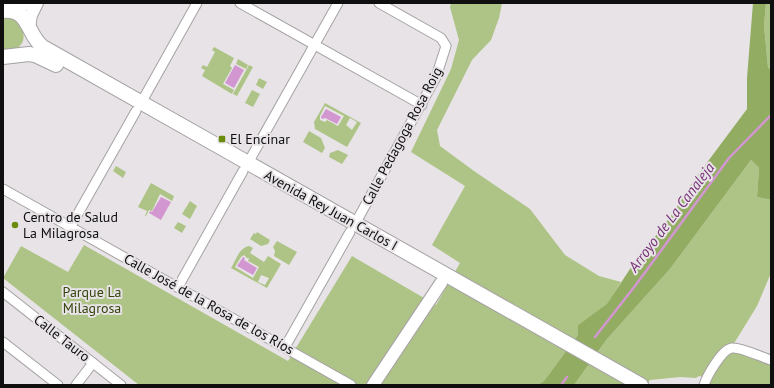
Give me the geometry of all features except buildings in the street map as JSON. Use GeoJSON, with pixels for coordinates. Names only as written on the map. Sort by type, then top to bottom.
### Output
{"type":"FeatureCollection","features":[{"type":"Feature","properties":{"kind":"main road","name":"Avenida Rey Juan Carlos I"},"geometry":{"type":"LineString","coordinates":[[6,11],[20,15],[26,21],[36,42],[43,48],[138,107]]}},
{"type":"Feature","properties":{"kind":"main road","name":"Avenida Rey Juan Carlos I"},"geometry":{"type":"LineString","coordinates":[[6,57],[24,50],[30,36],[29,28]]}},
{"type":"Feature","properties":{"kind":"main road","name":"Avenida Rey Juan Carlos I"},"geometry":{"type":"LineString","coordinates":[[6,57],[29,54],[41,57],[138,107],[353,228],[641,385]]}},
{"type":"Feature","properties":{"kind":"main road","name":"Avenida Rey Juan Carlos I"},"geometry":{"type":"LineString","coordinates":[[353,228],[441,283],[622,385]]}},
{"type":"Feature","properties":{"kind":"street"},"geometry":{"type":"LineString","coordinates":[[6,11],[20,8],[26,3]]}},
{"type":"Feature","properties":{"kind":"street"},"geometry":{"type":"LineString","coordinates":[[29,28],[31,16],[37,3]]}},
{"type":"Feature","properties":{"kind":"street"},"geometry":{"type":"LineString","coordinates":[[71,226],[197,3]]}},
{"type":"Feature","properties":{"kind":"street"},"geometry":{"type":"LineString","coordinates":[[240,3],[422,106]]}},
{"type":"Feature","properties":{"kind":"street"},"geometry":{"type":"LineString","coordinates":[[178,287],[338,3]]}},
{"type":"Feature","properties":{"kind":"street","name":"Calle Pedagoga Rosa Roig"},"geometry":{"type":"LineString","coordinates":[[285,347],[422,106],[436,77],[446,46],[441,38],[379,3]]}},
{"type":"Feature","properties":{"kind":"street","name":"Calle José de la Rosa de los Ríos"},"geometry":{"type":"LineString","coordinates":[[3,188],[351,385]]}},
{"type":"Feature","properties":{"kind":"street"},"geometry":{"type":"LineString","coordinates":[[373,385],[441,283]]}},
{"type":"Feature","properties":{"kind":"street","name":"Calle Tauro"},"geometry":{"type":"LineString","coordinates":[[3,292],[121,385]]}},
{"type":"Feature","properties":{"kind":"street"},"geometry":{"type":"LineString","coordinates":[[3,342],[58,385]]}},
{"type":"Feature","properties":{"kind":"street"},"geometry":{"type":"LineString","coordinates":[[703,384],[724,352],[730,348],[740,348],[771,360]]}},
{"type":"Feature","properties":{"kind":"street"},"geometry":{"type":"LineString","coordinates":[[76,385],[93,363]]}},
{"type":"Feature","properties":{"kind":"green space","name":"Parque La Milagrosa"},"geometry":{"type":"Polygon","coordinates":[[[451,3],[502,3],[499,18],[491,40],[472,60],[437,130],[440,146],[530,209],[565,255],[599,276],[621,282],[607,305],[578,325],[578,335],[544,381],[537,385],[139,385],[3,278],[21,246],[68,272],[84,245],[288,361],[352,256],[436,305],[460,263],[432,245],[465,186],[411,152],[451,69],[459,40],[450,7],[451,3]]]}},
{"type":"Feature","properties":{"kind":"green space"},"geometry":{"type":"Polygon","coordinates":[[[753,3],[766,3],[764,26],[768,67],[771,71],[771,200],[757,197],[759,168],[751,160],[670,269],[607,339],[574,385],[537,385],[544,381],[578,335],[578,325],[607,304],[630,269],[671,216],[694,180],[747,109],[747,78],[753,3]]]}},
{"type":"Feature","properties":{"kind":"green space"},"geometry":{"type":"Polygon","coordinates":[[[766,3],[771,3],[771,71],[768,67],[764,26],[766,3]]]}},
{"type":"Feature","properties":{"kind":"green space"},"geometry":{"type":"Polygon","coordinates":[[[3,17],[16,20],[24,34],[24,38],[20,46],[10,51],[3,51],[3,17]]]}},
{"type":"Feature","properties":{"kind":"green space"},"geometry":{"type":"Polygon","coordinates":[[[214,47],[234,58],[230,66],[232,68],[223,84],[234,90],[232,94],[202,76],[205,70],[201,68],[203,65],[207,67],[215,52],[212,50],[214,47]]]}},
{"type":"Feature","properties":{"kind":"green space"},"geometry":{"type":"Polygon","coordinates":[[[238,59],[248,65],[246,69],[236,64],[238,59]]]}},
{"type":"Feature","properties":{"kind":"green space"},"geometry":{"type":"Polygon","coordinates":[[[249,65],[253,67],[237,96],[233,94],[249,65]]]}},
{"type":"Feature","properties":{"kind":"green space"},"geometry":{"type":"Polygon","coordinates":[[[259,78],[267,82],[263,89],[256,85],[259,78]]]}},
{"type":"Feature","properties":{"kind":"green space"},"geometry":{"type":"Polygon","coordinates":[[[252,90],[260,94],[253,107],[245,103],[252,90]]]}},
{"type":"Feature","properties":{"kind":"green space"},"geometry":{"type":"Polygon","coordinates":[[[325,103],[361,123],[347,147],[315,129],[314,122],[325,103]],[[325,106],[320,116],[320,120],[325,122],[327,120],[338,126],[344,116],[325,106]],[[350,118],[346,125],[352,130],[357,122],[350,118]]]}},
{"type":"Feature","properties":{"kind":"green space"},"geometry":{"type":"Polygon","coordinates":[[[309,131],[321,138],[325,148],[322,153],[303,142],[309,131]]]}},
{"type":"Feature","properties":{"kind":"green space"},"geometry":{"type":"Polygon","coordinates":[[[338,150],[348,155],[342,164],[329,157],[330,153],[338,150]]]}},
{"type":"Feature","properties":{"kind":"green space"},"geometry":{"type":"Polygon","coordinates":[[[751,160],[759,168],[757,197],[771,200],[771,273],[757,306],[733,345],[723,348],[719,352],[711,362],[703,377],[680,377],[650,380],[647,385],[574,385],[607,339],[670,269],[751,160]]]}},
{"type":"Feature","properties":{"kind":"green space"},"geometry":{"type":"Polygon","coordinates":[[[116,166],[126,172],[123,178],[113,171],[116,166]]]}},
{"type":"Feature","properties":{"kind":"green space"},"geometry":{"type":"Polygon","coordinates":[[[151,183],[174,196],[172,201],[160,194],[152,211],[149,210],[145,216],[147,211],[138,207],[151,183]]]}},
{"type":"Feature","properties":{"kind":"green space"},"geometry":{"type":"Polygon","coordinates":[[[190,201],[197,206],[190,219],[182,214],[190,201]]]}},
{"type":"Feature","properties":{"kind":"green space"},"geometry":{"type":"Polygon","coordinates":[[[178,222],[186,226],[182,233],[174,228],[178,222]]]}},
{"type":"Feature","properties":{"kind":"green space"},"geometry":{"type":"Polygon","coordinates":[[[257,232],[270,240],[268,244],[261,246],[250,239],[254,233],[256,234],[257,232]]]}},
{"type":"Feature","properties":{"kind":"green space"},"geometry":{"type":"Polygon","coordinates":[[[277,241],[297,252],[289,265],[274,256],[275,251],[273,247],[277,241]]]}},
{"type":"Feature","properties":{"kind":"green space"},"geometry":{"type":"Polygon","coordinates":[[[249,246],[253,248],[250,253],[264,262],[268,256],[281,264],[267,288],[231,268],[240,252],[249,246]],[[244,255],[235,267],[253,278],[259,267],[248,261],[249,258],[244,255]],[[261,275],[258,282],[265,285],[269,278],[261,275]]]}},
{"type":"Feature","properties":{"kind":"green space"},"geometry":{"type":"Polygon","coordinates":[[[733,351],[771,363],[771,385],[708,385],[725,355],[733,351]]]}},
{"type":"Feature","properties":{"kind":"shaded area"},"geometry":{"type":"Polygon","coordinates":[[[235,65],[244,70],[234,88],[225,83],[235,65]]]}},
{"type":"Feature","properties":{"kind":"shaded area"},"geometry":{"type":"Polygon","coordinates":[[[326,109],[341,117],[337,124],[325,118],[322,119],[321,117],[326,109]]]}},
{"type":"Feature","properties":{"kind":"shaded area"},"geometry":{"type":"Polygon","coordinates":[[[161,197],[171,202],[161,220],[149,213],[150,211],[152,212],[161,197]]]}},
{"type":"Feature","properties":{"kind":"shaded area"},"geometry":{"type":"Polygon","coordinates":[[[243,257],[245,258],[244,260],[257,268],[253,275],[237,266],[243,257]]]}},
{"type":"Feature","properties":{"kind":"waterway","name":"Arroyo de La Canaleja"},"geometry":{"type":"LineString","coordinates":[[595,337],[635,286],[729,158],[771,115]]}},
{"type":"Feature","properties":{"kind":"waterway","name":"Arroyo de La Canaleja"},"geometry":{"type":"LineString","coordinates":[[561,385],[567,377]]}},
{"type":"Feature","properties":{"kind":"place","name":"El Encinar"},"geometry":{"type":"Point","coordinates":[222,139]}},
{"type":"Feature","properties":{"kind":"place","name":"Centro de Salud La Milagrosa"},"geometry":{"type":"Point","coordinates":[15,225]}}]}
